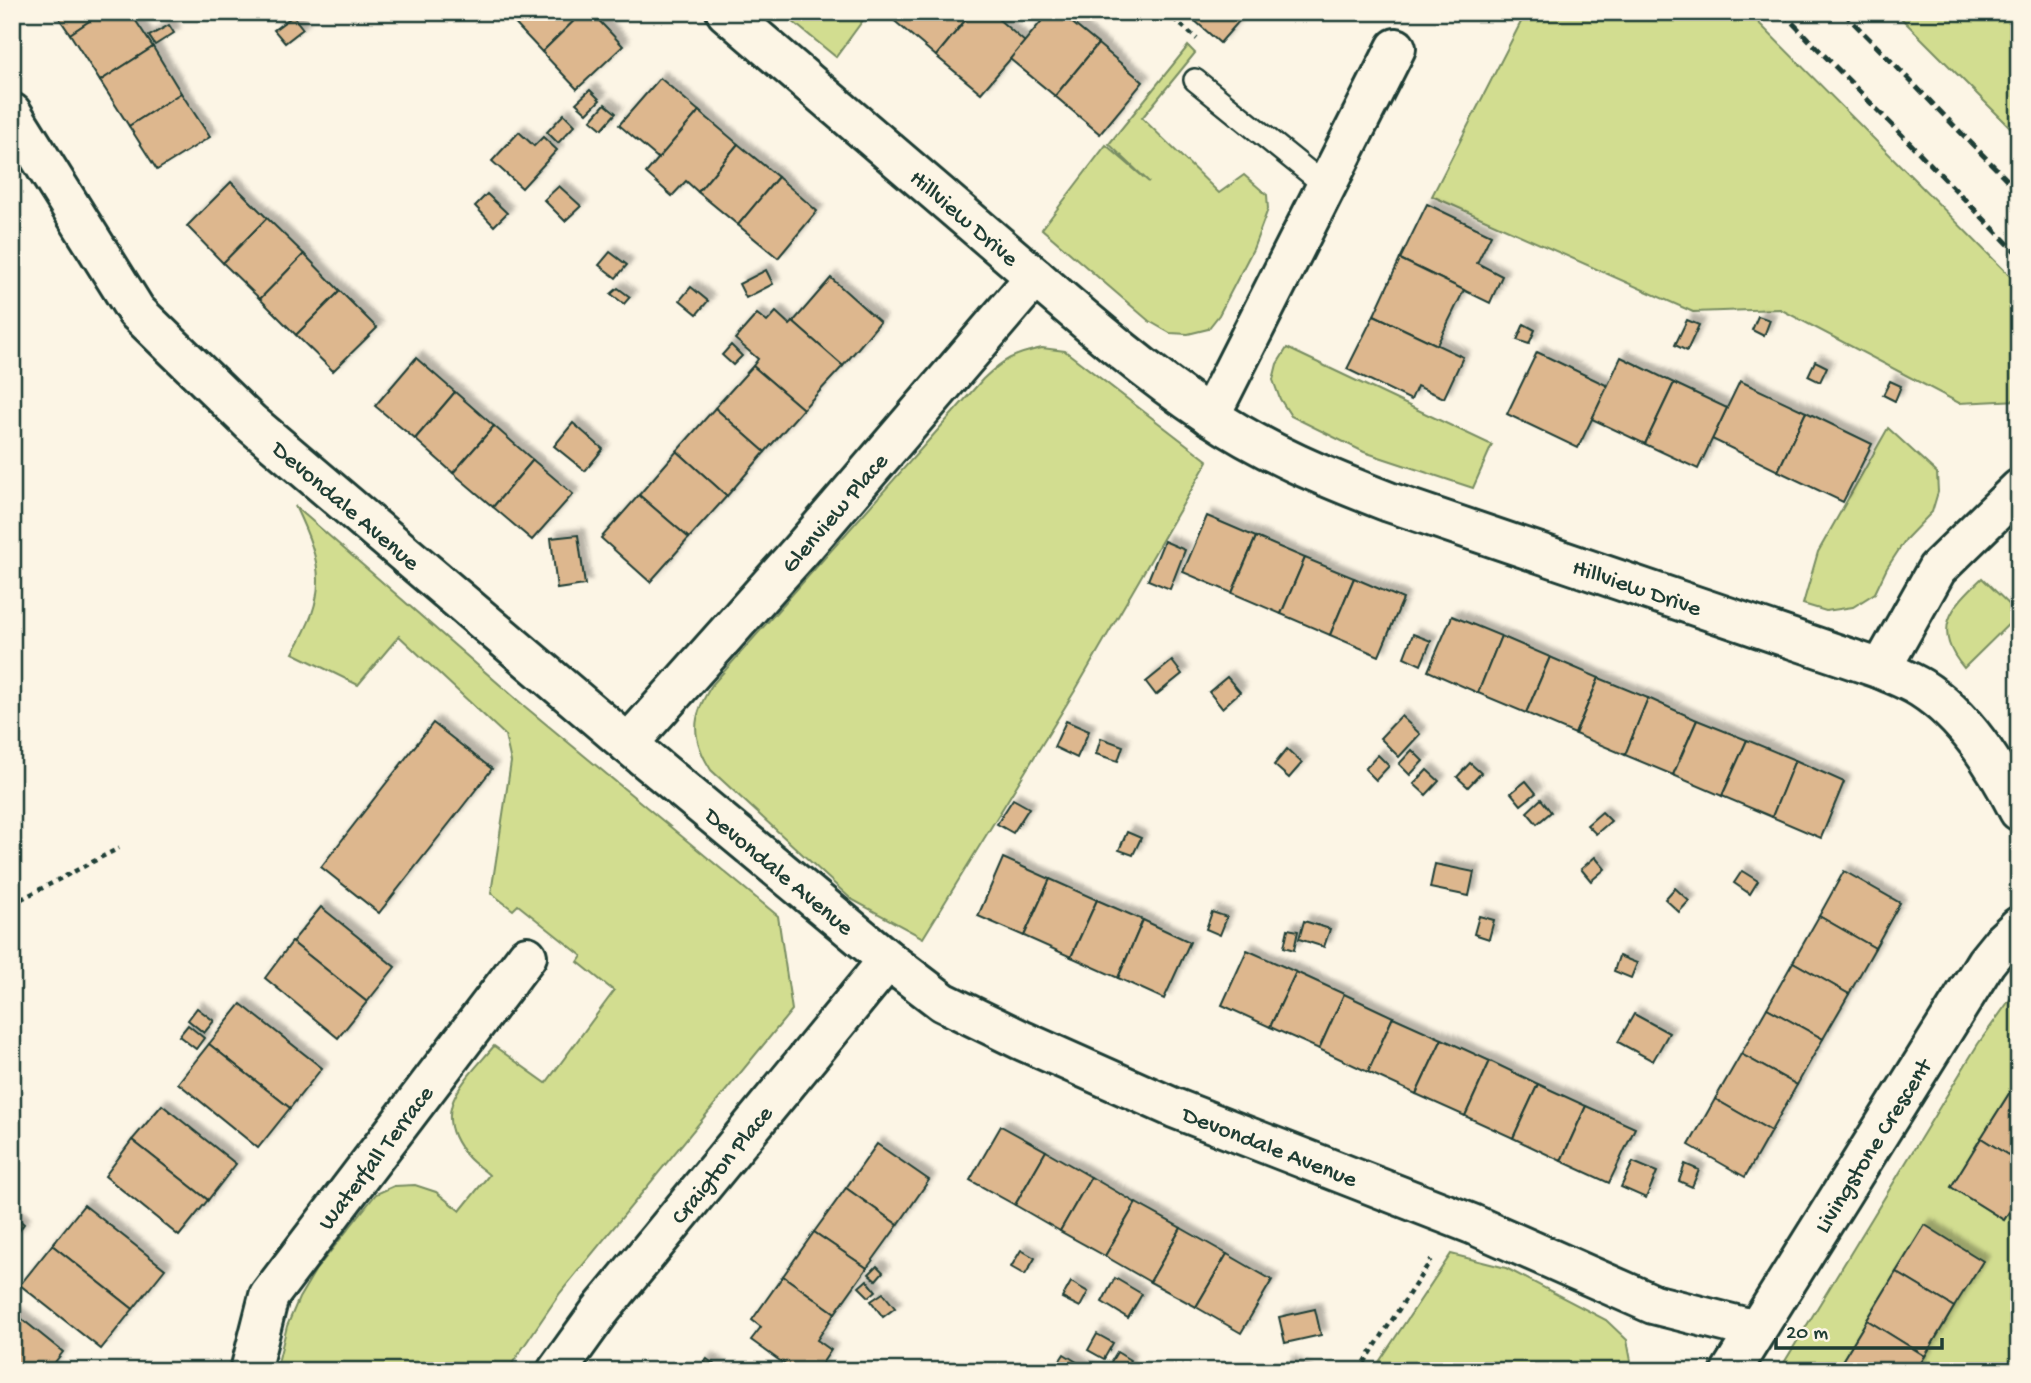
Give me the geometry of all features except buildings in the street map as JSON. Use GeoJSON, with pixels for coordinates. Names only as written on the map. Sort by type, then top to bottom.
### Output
{"type":"FeatureCollection","features":[{"type":"Feature","properties":{"kind":"street","name":"Hillview Drive"},"geometry":{"type":"LineString","coordinates":[[726,12],[1035,277],[1151,373],[1210,416],[1262,447],[1317,474],[1389,502],[1881,668],[1920,687],[1950,710],[1978,742],[2019,811]]}},
{"type":"Feature","properties":{"kind":"street"},"geometry":{"type":"LineString","coordinates":[[1210,416],[1395,48]]}},
{"type":"Feature","properties":{"kind":"street","name":"Devondale Avenue"},"geometry":{"type":"LineString","coordinates":[[12,113],[136,311],[251,423],[628,744],[888,960],[943,1002],[1174,1108],[1472,1224],[1653,1304],[1756,1330]]}},
{"type":"Feature","properties":{"kind":"street","name":"Glenview Place"},"geometry":{"type":"LineString","coordinates":[[628,744],[802,549],[1035,277]]}},
{"type":"Feature","properties":{"kind":"street"},"geometry":{"type":"LineString","coordinates":[[1881,668],[1937,569],[2019,489]]}},
{"type":"Feature","properties":{"kind":"street","name":"Livingstone Crescent"},"geometry":{"type":"LineString","coordinates":[[1731,1371],[1986,962],[2019,926]]}},
{"type":"Feature","properties":{"kind":"street","name":"Waterfall Terrace"},"geometry":{"type":"LineString","coordinates":[[250,1371],[269,1296],[527,956]]}},
{"type":"Feature","properties":{"kind":"street","name":"Craigton Place"},"geometry":{"type":"LineString","coordinates":[[557,1371],[600,1311],[888,960]]}},
{"type":"Feature","properties":{"kind":"lane"},"geometry":{"type":"LineString","coordinates":[[1195,80],[1326,186]]}},
{"type":"Feature","properties":{"kind":"path"},"geometry":{"type":"LineString","coordinates":[[12,904],[119,848]]}},
{"type":"Feature","properties":{"kind":"path"},"geometry":{"type":"LineString","coordinates":[[1359,1371],[1438,1250]]}},
{"type":"Feature","properties":{"kind":"green space"},"geometry":{"type":"Polygon","coordinates":[[[781,12],[869,12],[836,57],[781,12]]]}},
{"type":"Feature","properties":{"kind":"green space"},"geometry":{"type":"Polygon","coordinates":[[[1509,12],[1748,12],[2019,285],[2019,400],[1959,403],[1780,309],[1693,312],[1432,196],[1521,22],[1509,12]]]}},
{"type":"Feature","properties":{"kind":"green space"},"geometry":{"type":"Polygon","coordinates":[[[1895,12],[2019,12],[2019,136],[1895,12]]]}},
{"type":"Feature","properties":{"kind":"green space"},"geometry":{"type":"Polygon","coordinates":[[[1188,46],[1195,53],[1142,118],[1219,193],[1244,175],[1267,195],[1268,209],[1253,249],[1219,315],[1208,329],[1188,334],[1170,333],[1149,321],[1042,229],[1106,145],[1149,182],[1109,144],[1188,46]]]}},
{"type":"Feature","properties":{"kind":"green space"},"geometry":{"type":"Polygon","coordinates":[[[1042,348],[1065,351],[1208,461],[1076,689],[923,938],[851,899],[711,770],[697,737],[697,718],[712,685],[983,379],[1010,358],[1042,348]]]}},
{"type":"Feature","properties":{"kind":"green space"},"geometry":{"type":"Polygon","coordinates":[[[1287,348],[1492,445],[1473,488],[1364,452],[1291,416],[1280,399],[1273,380],[1277,364],[1287,348]]]}},
{"type":"Feature","properties":{"kind":"green space"},"geometry":{"type":"Polygon","coordinates":[[[1888,428],[1937,473],[1938,492],[1932,512],[1906,539],[1875,593],[1853,607],[1826,611],[1803,604],[1818,552],[1888,428]]]}},
{"type":"Feature","properties":{"kind":"green space"},"geometry":{"type":"Polygon","coordinates":[[[295,506],[523,705],[778,916],[792,1010],[560,1293],[507,1371],[276,1371],[287,1326],[299,1298],[315,1271],[376,1194],[394,1186],[415,1185],[436,1192],[460,1211],[489,1175],[470,1160],[456,1140],[450,1111],[462,1085],[494,1046],[546,1083],[614,991],[578,962],[582,956],[518,905],[513,910],[491,893],[511,762],[505,735],[399,636],[358,685],[293,653],[312,613],[318,580],[312,546],[295,506]]]}},
{"type":"Feature","properties":{"kind":"green space"},"geometry":{"type":"Polygon","coordinates":[[[1982,578],[2019,614],[1964,668],[1949,642],[1949,620],[1961,599],[1982,578]]]}},
{"type":"Feature","properties":{"kind":"green space"},"geometry":{"type":"Polygon","coordinates":[[[2019,987],[2019,1094],[2011,1090],[1951,1187],[2004,1220],[2019,1196],[2019,1371],[1916,1371],[1954,1307],[1896,1272],[1836,1371],[1779,1371],[1978,1044],[2019,987]]]}},
{"type":"Feature","properties":{"kind":"green space"},"geometry":{"type":"Polygon","coordinates":[[[1451,1254],[1506,1268],[1606,1320],[1627,1340],[1635,1371],[1373,1371],[1451,1254]]]}},
{"type":"Feature","properties":{"kind":"railway"},"geometry":{"type":"LineString","coordinates":[[1782,12],[2019,255]]}},
{"type":"Feature","properties":{"kind":"railway"},"geometry":{"type":"LineString","coordinates":[[1843,12],[2019,192]]}}]}
